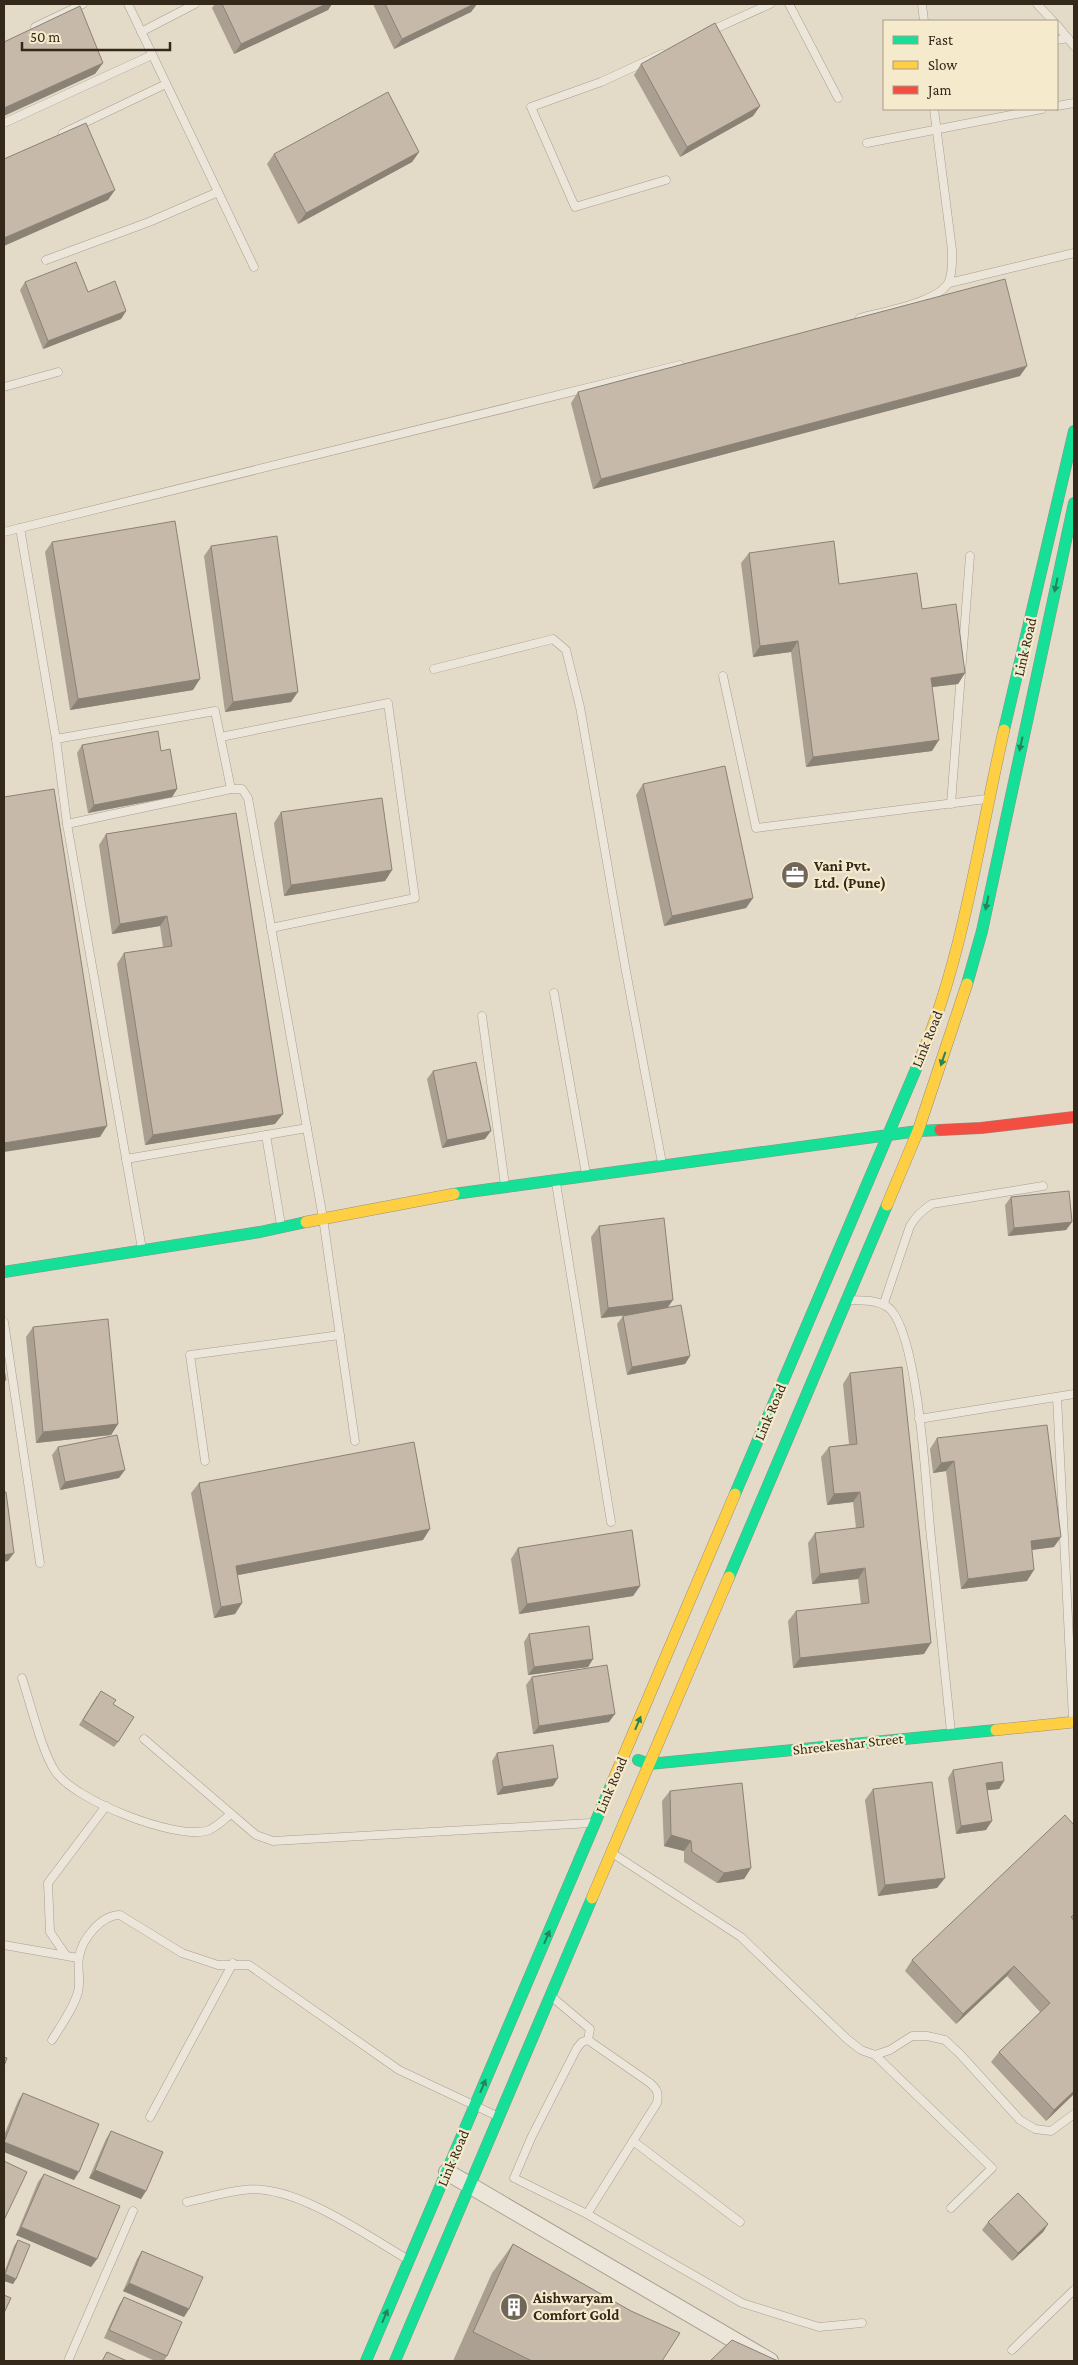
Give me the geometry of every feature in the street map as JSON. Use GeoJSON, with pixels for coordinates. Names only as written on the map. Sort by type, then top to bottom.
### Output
{"type":"FeatureCollection","features":[{"type":"Feature","properties":{"kind":"street","name":"Link Road"},"geometry":{"type":"LineString","coordinates":[[366,2361],[936,1022],[959,945],[988,799],[1059,566],[1074,431]]}},
{"type":"Feature","properties":{"kind":"street","name":"Link Road"},"geometry":{"type":"LineString","coordinates":[[395,2361],[918,1131],[956,1020],[982,931],[1074,503]]}},
{"type":"Feature","properties":{"kind":"street"},"geometry":{"type":"LineString","coordinates":[[4,1272],[281,1228],[323,1218],[505,1187],[662,1164],[918,1131],[981,1128],[1074,1117]]}},
{"type":"Feature","properties":{"kind":"street","name":"Shreekeshar Street"},"geometry":{"type":"LineString","coordinates":[[624,1754],[649,1764],[1074,1722]]}},
{"type":"Feature","properties":{"kind":"street"},"geometry":{"type":"LineString","coordinates":[[447,2172],[772,2361]]}},
{"type":"Feature","properties":{"kind":"lane"},"geometry":{"type":"LineString","coordinates":[[30,30],[83,4]]}},
{"type":"Feature","properties":{"kind":"lane"},"geometry":{"type":"LineString","coordinates":[[128,4],[254,267]]}},
{"type":"Feature","properties":{"kind":"lane"},"geometry":{"type":"LineString","coordinates":[[142,32],[195,4]]}},
{"type":"Feature","properties":{"kind":"lane"},"geometry":{"type":"LineString","coordinates":[[699,37],[770,4]]}},
{"type":"Feature","properties":{"kind":"lane"},"geometry":{"type":"LineString","coordinates":[[789,4],[838,98]]}},
{"type":"Feature","properties":{"kind":"lane"},"geometry":{"type":"LineString","coordinates":[[922,4],[924,20]]}},
{"type":"Feature","properties":{"kind":"lane"},"geometry":{"type":"LineString","coordinates":[[1037,4],[1052,20]]}},
{"type":"Feature","properties":{"kind":"lane"},"geometry":{"type":"LineString","coordinates":[[1058,27],[1074,46]]}},
{"type":"Feature","properties":{"kind":"lane"},"geometry":{"type":"LineString","coordinates":[[1058,40],[1068,38]]}},
{"type":"Feature","properties":{"kind":"lane"},"geometry":{"type":"LineString","coordinates":[[666,180],[576,207],[531,107],[601,82],[672,49]]}},
{"type":"Feature","properties":{"kind":"lane"},"geometry":{"type":"LineString","coordinates":[[4,122],[152,55]]}},
{"type":"Feature","properties":{"kind":"lane"},"geometry":{"type":"LineString","coordinates":[[59,136],[166,84]]}},
{"type":"Feature","properties":{"kind":"lane"},"geometry":{"type":"LineString","coordinates":[[1058,106],[1074,103]]}},
{"type":"Feature","properties":{"kind":"lane"},"geometry":{"type":"LineString","coordinates":[[934,110],[952,250],[952,271],[949,283]]}},
{"type":"Feature","properties":{"kind":"lane"},"geometry":{"type":"LineString","coordinates":[[867,143],[1036,110]]}},
{"type":"Feature","properties":{"kind":"lane"},"geometry":{"type":"LineString","coordinates":[[46,260],[148,222],[218,192]]}},
{"type":"Feature","properties":{"kind":"lane"},"geometry":{"type":"LineString","coordinates":[[849,321],[933,297],[949,283],[1074,253]]}},
{"type":"Feature","properties":{"kind":"lane"},"geometry":{"type":"LineString","coordinates":[[4,532],[688,363]]}},
{"type":"Feature","properties":{"kind":"lane"},"geometry":{"type":"LineString","coordinates":[[4,387],[58,372]]}},
{"type":"Feature","properties":{"kind":"lane"},"geometry":{"type":"LineString","coordinates":[[20,528],[56,739],[67,824],[142,1251]]}},
{"type":"Feature","properties":{"kind":"lane"},"geometry":{"type":"LineString","coordinates":[[951,804],[970,556]]}},
{"type":"Feature","properties":{"kind":"lane"},"geometry":{"type":"LineString","coordinates":[[434,669],[553,640],[566,650],[580,707],[662,1164]]}},
{"type":"Feature","properties":{"kind":"lane"},"geometry":{"type":"LineString","coordinates":[[723,676],[756,828],[988,799]]}},
{"type":"Feature","properties":{"kind":"lane"},"geometry":{"type":"LineString","coordinates":[[221,737],[388,703],[415,898],[272,928]]}},
{"type":"Feature","properties":{"kind":"lane"},"geometry":{"type":"LineString","coordinates":[[56,739],[215,711],[231,789]]}},
{"type":"Feature","properties":{"kind":"lane"},"geometry":{"type":"LineString","coordinates":[[67,824],[231,789],[242,789],[248,798],[323,1218],[355,1441]]}},
{"type":"Feature","properties":{"kind":"lane"},"geometry":{"type":"LineString","coordinates":[[554,994],[587,1176]]}},
{"type":"Feature","properties":{"kind":"lane"},"geometry":{"type":"LineString","coordinates":[[482,1016],[505,1187]]}},
{"type":"Feature","properties":{"kind":"lane"},"geometry":{"type":"LineString","coordinates":[[126,1159],[308,1128]]}},
{"type":"Feature","properties":{"kind":"lane"},"geometry":{"type":"LineString","coordinates":[[266,1135],[281,1228]]}},
{"type":"Feature","properties":{"kind":"lane"},"geometry":{"type":"LineString","coordinates":[[556,1180],[611,1522]]}},
{"type":"Feature","properties":{"kind":"lane"},"geometry":{"type":"LineString","coordinates":[[884,1304],[910,1226],[916,1215],[924,1209],[932,1204],[1043,1186]]}},
{"type":"Feature","properties":{"kind":"lane"},"geometry":{"type":"LineString","coordinates":[[846,1300],[884,1304],[892,1310],[899,1324],[906,1347],[919,1420],[951,1734]]}},
{"type":"Feature","properties":{"kind":"lane"},"geometry":{"type":"LineString","coordinates":[[4,1322],[40,1563]]}},
{"type":"Feature","properties":{"kind":"lane"},"geometry":{"type":"LineString","coordinates":[[205,1461],[190,1355],[340,1335]]}},
{"type":"Feature","properties":{"kind":"lane"},"geometry":{"type":"LineString","coordinates":[[919,1420],[1074,1394]]}},
{"type":"Feature","properties":{"kind":"lane"},"geometry":{"type":"LineString","coordinates":[[1057,1397],[1072,1642],[1074,1722]]}},
{"type":"Feature","properties":{"kind":"lane"},"geometry":{"type":"LineString","coordinates":[[22,1678],[50,1764],[56,1773],[83,1796],[134,1818],[193,1833],[209,1831],[231,1814]]}},
{"type":"Feature","properties":{"kind":"lane"},"geometry":{"type":"LineString","coordinates":[[144,1739],[256,1835],[273,1841],[595,1823]]}},
{"type":"Feature","properties":{"kind":"lane"},"geometry":{"type":"LineString","coordinates":[[65,1954],[50,1932],[48,1883],[106,1806]]}},
{"type":"Feature","properties":{"kind":"lane"},"geometry":{"type":"LineString","coordinates":[[611,1852],[742,1937],[847,2039],[861,2050],[875,2055],[992,2168],[951,2208]]}},
{"type":"Feature","properties":{"kind":"lane"},"geometry":{"type":"LineString","coordinates":[[52,2040],[74,2003],[79,1990],[78,1958],[92,1932],[112,1915],[120,1915],[182,1953],[218,1965],[233,1963],[250,1965],[399,2070],[499,2117]]}},
{"type":"Feature","properties":{"kind":"lane"},"geometry":{"type":"LineString","coordinates":[[4,1945],[65,1954],[78,1958]]}},
{"type":"Feature","properties":{"kind":"lane"},"geometry":{"type":"LineString","coordinates":[[150,2117],[233,1963]]}},
{"type":"Feature","properties":{"kind":"lane"},"geometry":{"type":"LineString","coordinates":[[550,1995],[590,2029],[588,2040]]}},
{"type":"Feature","properties":{"kind":"lane"},"geometry":{"type":"LineString","coordinates":[[875,2055],[890,2050],[912,2036],[927,2036],[945,2040],[1020,2120],[1035,2129],[1051,2131],[1074,2114]]}},
{"type":"Feature","properties":{"kind":"lane"},"geometry":{"type":"LineString","coordinates":[[587,2214],[658,2102],[659,2095],[656,2089],[588,2040]]}},
{"type":"Feature","properties":{"kind":"lane"},"geometry":{"type":"LineString","coordinates":[[588,2040],[582,2042],[577,2048],[532,2136],[514,2178],[587,2214],[742,2303],[818,2328],[862,2323]]}},
{"type":"Feature","properties":{"kind":"lane"},"geometry":{"type":"LineString","coordinates":[[634,2141],[740,2222]]}},
{"type":"Feature","properties":{"kind":"lane"},"geometry":{"type":"LineString","coordinates":[[187,2202],[244,2189],[273,2191],[306,2202],[410,2260]]}},
{"type":"Feature","properties":{"kind":"lane"},"geometry":{"type":"LineString","coordinates":[[68,2361],[133,2211]]}},
{"type":"Feature","properties":{"kind":"lane"},"geometry":{"type":"LineString","coordinates":[[1012,2350],[1074,2290]]}},
{"type":"Feature","properties":{"kind":"building"},"geometry":{"type":"Polygon","coordinates":[[[222,4],[326,4],[241,44],[222,4]]]}},
{"type":"Feature","properties":{"kind":"building"},"geometry":{"type":"Polygon","coordinates":[[[385,4],[474,4],[402,39],[385,4]]]}},
{"type":"Feature","properties":{"kind":"building"},"geometry":{"type":"Polygon","coordinates":[[[80,6],[103,63],[4,108],[4,42],[80,6]]]}},
{"type":"Feature","properties":{"kind":"building"},"geometry":{"type":"Polygon","coordinates":[[[715,23],[760,106],[687,147],[641,64],[715,23]]]}},
{"type":"Feature","properties":{"kind":"building"},"geometry":{"type":"Polygon","coordinates":[[[388,92],[419,152],[306,213],[274,154],[388,92]]]}},
{"type":"Feature","properties":{"kind":"building"},"geometry":{"type":"Polygon","coordinates":[[[86,123],[115,190],[4,238],[4,159],[86,123]]]}},
{"type":"Feature","properties":{"kind":"building"},"geometry":{"type":"Polygon","coordinates":[[[76,262],[88,292],[115,281],[126,311],[48,341],[25,282],[76,262]]]}},
{"type":"Feature","properties":{"kind":"building"},"geometry":{"type":"Polygon","coordinates":[[[1005,279],[1027,366],[601,479],[578,392],[1005,279]]]}},
{"type":"Feature","properties":{"kind":"building"},"geometry":{"type":"Polygon","coordinates":[[[175,521],[200,679],[78,699],[52,542],[175,521]]]}},
{"type":"Feature","properties":{"kind":"building"},"geometry":{"type":"Polygon","coordinates":[[[277,536],[298,692],[233,702],[211,546],[277,536]]]}},
{"type":"Feature","properties":{"kind":"building"},"geometry":{"type":"Polygon","coordinates":[[[834,541],[839,584],[917,573],[922,609],[956,604],[965,673],[931,678],[939,740],[813,757],[798,641],[760,646],[749,553],[834,541]]]}},
{"type":"Feature","properties":{"kind":"building"},"geometry":{"type":"Polygon","coordinates":[[[158,731],[161,751],[170,749],[177,789],[94,805],[82,745],[158,731]]]}},
{"type":"Feature","properties":{"kind":"building"},"geometry":{"type":"Polygon","coordinates":[[[725,766],[753,898],[672,916],[643,784],[725,766]]]}},
{"type":"Feature","properties":{"kind":"building"},"geometry":{"type":"Polygon","coordinates":[[[54,789],[107,1126],[4,1143],[4,797],[54,789]]]}},
{"type":"Feature","properties":{"kind":"building"},"geometry":{"type":"Polygon","coordinates":[[[382,798],[392,870],[291,885],[281,812],[382,798]]]}},
{"type":"Feature","properties":{"kind":"building"},"geometry":{"type":"Polygon","coordinates":[[[236,813],[283,1114],[153,1135],[124,953],[172,946],[167,916],[120,924],[106,834],[236,813]]]}},
{"type":"Feature","properties":{"kind":"building"},"geometry":{"type":"Polygon","coordinates":[[[476,1062],[491,1131],[447,1140],[433,1071],[476,1062]]]}},
{"type":"Feature","properties":{"kind":"building"},"geometry":{"type":"Polygon","coordinates":[[[1069,1191],[1072,1222],[1014,1228],[1011,1197],[1069,1191]]]}},
{"type":"Feature","properties":{"kind":"building"},"geometry":{"type":"Polygon","coordinates":[[[664,1218],[673,1300],[608,1308],[599,1226],[664,1218]]]}},
{"type":"Feature","properties":{"kind":"building"},"geometry":{"type":"Polygon","coordinates":[[[681,1305],[690,1356],[632,1367],[623,1316],[681,1305]]]}},
{"type":"Feature","properties":{"kind":"building"},"geometry":{"type":"Polygon","coordinates":[[[108,1319],[118,1424],[43,1432],[33,1327],[108,1319]]]}},
{"type":"Feature","properties":{"kind":"building"},"geometry":{"type":"Polygon","coordinates":[[[902,1367],[931,1643],[800,1658],[796,1611],[869,1603],[865,1568],[820,1574],[815,1533],[864,1527],[860,1492],[834,1494],[829,1447],[857,1444],[850,1373],[902,1367]]]}},
{"type":"Feature","properties":{"kind":"building"},"geometry":{"type":"Polygon","coordinates":[[[1047,1425],[1061,1537],[1031,1541],[1034,1570],[968,1579],[954,1461],[941,1463],[937,1438],[1047,1425]]]}},
{"type":"Feature","properties":{"kind":"building"},"geometry":{"type":"Polygon","coordinates":[[[117,1435],[125,1470],[65,1482],[58,1447],[117,1435]]]}},
{"type":"Feature","properties":{"kind":"building"},"geometry":{"type":"Polygon","coordinates":[[[414,1442],[430,1529],[236,1566],[242,1603],[221,1607],[199,1483],[414,1442]]]}},
{"type":"Feature","properties":{"kind":"building"},"geometry":{"type":"Polygon","coordinates":[[[4,1492],[6,1492],[14,1553],[4,1555],[4,1492]]]}},
{"type":"Feature","properties":{"kind":"building"},"geometry":{"type":"Polygon","coordinates":[[[632,1530],[640,1586],[527,1604],[518,1548],[632,1530]]]}},
{"type":"Feature","properties":{"kind":"building"},"geometry":{"type":"Polygon","coordinates":[[[589,1626],[593,1659],[534,1667],[529,1634],[589,1626]]]}},
{"type":"Feature","properties":{"kind":"building"},"geometry":{"type":"Polygon","coordinates":[[[607,1665],[615,1714],[539,1726],[532,1677],[607,1665]]]}},
{"type":"Feature","properties":{"kind":"building"},"geometry":{"type":"Polygon","coordinates":[[[101,1691],[116,1700],[113,1704],[134,1717],[118,1742],[83,1720],[101,1691]]]}},
{"type":"Feature","properties":{"kind":"building"},"geometry":{"type":"Polygon","coordinates":[[[553,1745],[558,1778],[503,1787],[497,1753],[553,1745]]]}},
{"type":"Feature","properties":{"kind":"building"},"geometry":{"type":"Polygon","coordinates":[[[1002,1762],[1004,1781],[986,1783],[992,1821],[961,1826],[953,1770],[1002,1762]]]}},
{"type":"Feature","properties":{"kind":"building"},"geometry":{"type":"Polygon","coordinates":[[[932,1782],[945,1878],[885,1885],[873,1789],[932,1782]]]}},
{"type":"Feature","properties":{"kind":"building"},"geometry":{"type":"Polygon","coordinates":[[[742,1783],[751,1868],[724,1873],[692,1852],[691,1841],[671,1835],[670,1791],[742,1783]]]}},
{"type":"Feature","properties":{"kind":"building"},"geometry":{"type":"Polygon","coordinates":[[[1065,1815],[1074,1825],[1074,1914],[1071,1917],[1074,1921],[1074,2091],[1054,2110],[999,2052],[1050,2003],[1014,1966],[963,2014],[912,1960],[1065,1815]]]}},
{"type":"Feature","properties":{"kind":"building"},"geometry":{"type":"Polygon","coordinates":[[[23,2093],[99,2124],[79,2172],[4,2142],[23,2093]]]}},
{"type":"Feature","properties":{"kind":"building"},"geometry":{"type":"Polygon","coordinates":[[[111,2131],[163,2152],[146,2191],[95,2170],[111,2131]]]}},
{"type":"Feature","properties":{"kind":"building"},"geometry":{"type":"Polygon","coordinates":[[[4,2161],[27,2172],[4,2220],[4,2161]]]}},
{"type":"Feature","properties":{"kind":"building"},"geometry":{"type":"Polygon","coordinates":[[[44,2174],[120,2206],[97,2259],[21,2227],[44,2174]]]}},
{"type":"Feature","properties":{"kind":"building"},"geometry":{"type":"Polygon","coordinates":[[[1018,2193],[1048,2224],[1018,2253],[988,2222],[1018,2193]]]}},
{"type":"Feature","properties":{"kind":"building"},"geometry":{"type":"Polygon","coordinates":[[[18,2240],[30,2245],[16,2279],[5,2274],[18,2240]]]}},
{"type":"Feature","properties":{"kind":"building"},"geometry":{"type":"Polygon","coordinates":[[[513,2244],[631,2311],[680,2333],[662,2361],[532,2361],[473,2332],[513,2244]]]}},
{"type":"Feature","properties":{"kind":"building"},"geometry":{"type":"Polygon","coordinates":[[[142,2251],[203,2277],[189,2309],[129,2283],[142,2251]]]}},
{"type":"Feature","properties":{"kind":"building"},"geometry":{"type":"Polygon","coordinates":[[[4,2295],[11,2298],[4,2313],[4,2295]]]}},
{"type":"Feature","properties":{"kind":"building"},"geometry":{"type":"Polygon","coordinates":[[[124,2297],[182,2322],[167,2356],[109,2330],[124,2297]]]}},
{"type":"Feature","properties":{"kind":"building"},"geometry":{"type":"Polygon","coordinates":[[[732,2340],[778,2361],[710,2361],[732,2340]]]}},
{"type":"Feature","properties":{"kind":"building"},"geometry":{"type":"Polygon","coordinates":[[[107,2352],[127,2361],[102,2361],[107,2352]]]}},
{"type":"Feature","properties":{"kind":"traffic: fast"},"geometry":{"type":"LineString","coordinates":[[1004,730],[1074,431]]}},
{"type":"Feature","properties":{"kind":"traffic: fast"},"geometry":{"type":"LineString","coordinates":[[967,984],[982,931],[1074,503]]}},
{"type":"Feature","properties":{"kind":"traffic: fast"},"geometry":{"type":"LineString","coordinates":[[735,1494],[919,1062]]}},
{"type":"Feature","properties":{"kind":"traffic: fast"},"geometry":{"type":"LineString","coordinates":[[454,1194],[918,1131],[940,1130]]}},
{"type":"Feature","properties":{"kind":"traffic: fast"},"geometry":{"type":"LineString","coordinates":[[729,1577],[887,1205]]}},
{"type":"Feature","properties":{"kind":"traffic: fast"},"geometry":{"type":"LineString","coordinates":[[4,1272],[260,1232],[306,1222]]}},
{"type":"Feature","properties":{"kind":"traffic: fast"},"geometry":{"type":"LineString","coordinates":[[638,1760],[649,1764],[996,1730]]}},
{"type":"Feature","properties":{"kind":"traffic: fast"},"geometry":{"type":"LineString","coordinates":[[366,2361],[612,1783]]}},
{"type":"Feature","properties":{"kind":"traffic: fast"},"geometry":{"type":"LineString","coordinates":[[395,2361],[592,1898]]}},
{"type":"Feature","properties":{"kind":"traffic: slow"},"geometry":{"type":"LineString","coordinates":[[919,1062],[935,1022],[959,940],[1004,730]]}},
{"type":"Feature","properties":{"kind":"traffic: slow"},"geometry":{"type":"LineString","coordinates":[[887,1205],[918,1131],[967,984]]}},
{"type":"Feature","properties":{"kind":"traffic: slow"},"geometry":{"type":"LineString","coordinates":[[306,1222],[454,1194]]}},
{"type":"Feature","properties":{"kind":"traffic: slow"},"geometry":{"type":"LineString","coordinates":[[612,1783],[735,1494]]}},
{"type":"Feature","properties":{"kind":"traffic: slow"},"geometry":{"type":"LineString","coordinates":[[592,1898],[729,1577]]}},
{"type":"Feature","properties":{"kind":"traffic: slow"},"geometry":{"type":"LineString","coordinates":[[996,1730],[1074,1722]]}},
{"type":"Feature","properties":{"kind":"traffic: jam"},"geometry":{"type":"LineString","coordinates":[[940,1130],[981,1128],[1074,1117]]}},
{"type":"Feature","properties":{"kind":"place","name":"Vani Pvt. Ltd. (Pune)"},"geometry":{"type":"Point","coordinates":[795,875]}},
{"type":"Feature","properties":{"kind":"place","name":"Aishwaryam Comfort Gold"},"geometry":{"type":"Point","coordinates":[514,2307]}}]}
